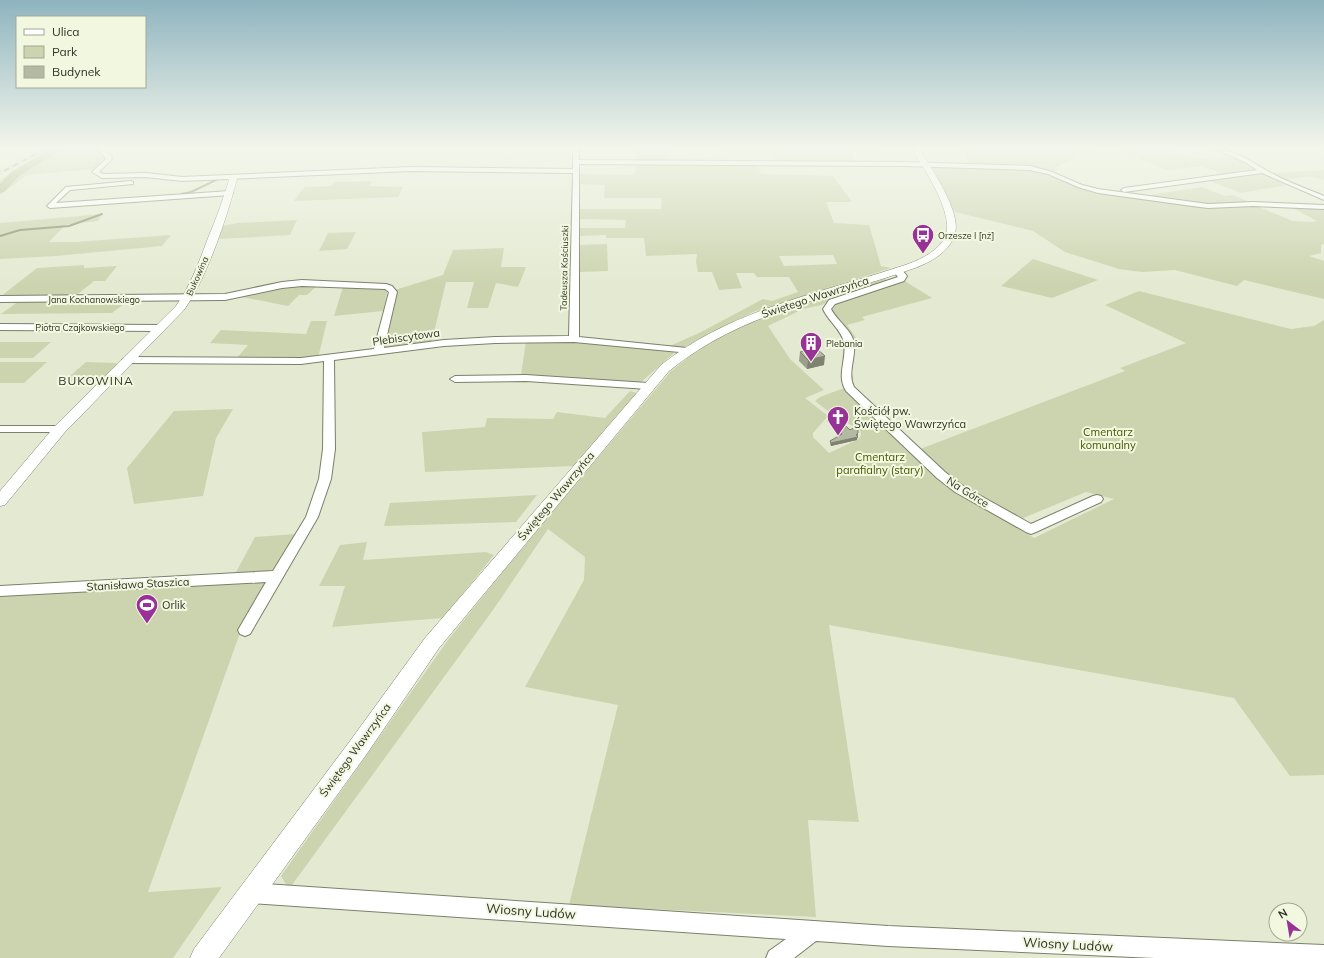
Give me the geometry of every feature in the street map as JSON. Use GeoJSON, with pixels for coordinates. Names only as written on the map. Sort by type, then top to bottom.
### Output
{"type":"FeatureCollection","features":[{"type":"Feature","properties":{"kind":"street"},"geometry":{"type":"LineString","coordinates":[[62,194],[50,206],[220,194]]}},
{"type":"Feature","properties":{"kind":"street","name":"Bukowina"},"geometry":{"type":"LineString","coordinates":[[1,498],[60,429],[160,328],[187,298],[193,289],[206,258],[230,194]]}},
{"type":"Feature","properties":{"kind":"street","name":"Tadeusza Kościuszki"},"geometry":{"type":"LineString","coordinates":[[574,339],[576,194]]}},
{"type":"Feature","properties":{"kind":"street","name":"Świętego Wawrzyńca"},"geometry":{"type":"LineString","coordinates":[[203,958],[358,748],[432,643],[664,368],[687,351],[720,332],[769,310],[898,271],[918,264],[931,256],[944,245],[952,233],[952,225],[945,200],[941,194]]}},
{"type":"Feature","properties":{"kind":"street"},"geometry":{"type":"LineString","coordinates":[[1112,194],[1208,206],[1253,204],[1324,207]]}},
{"type":"Feature","properties":{"kind":"street"},"geometry":{"type":"LineString","coordinates":[[1314,194],[1324,198]]}},
{"type":"Feature","properties":{"kind":"street","name":"Na Górce"},"geometry":{"type":"LineString","coordinates":[[898,271],[903,276],[901,279],[832,302],[827,308],[849,342],[846,384],[850,389],[953,485],[1030,529],[1097,499]]}},
{"type":"Feature","properties":{"kind":"street","name":"Jana Kochanowskiego"},"geometry":{"type":"LineString","coordinates":[[0,299],[187,298],[234,296],[293,284],[389,288],[393,292],[378,352]]}},
{"type":"Feature","properties":{"kind":"street","name":"Piotra Czajkowskiego"},"geometry":{"type":"LineString","coordinates":[[0,327],[160,328]]}},
{"type":"Feature","properties":{"kind":"street","name":"Plebiscytowa"},"geometry":{"type":"LineString","coordinates":[[127,360],[301,361],[444,343],[495,340],[574,339],[687,351]]}},
{"type":"Feature","properties":{"kind":"street"},"geometry":{"type":"LineString","coordinates":[[245,630],[312,517],[325,480],[329,449],[329,358]]}},
{"type":"Feature","properties":{"kind":"street"},"geometry":{"type":"LineString","coordinates":[[455,379],[526,378],[648,386]]}},
{"type":"Feature","properties":{"kind":"street"},"geometry":{"type":"LineString","coordinates":[[0,429],[60,429]]}},
{"type":"Feature","properties":{"kind":"street","name":"Stanisława Staszica"},"geometry":{"type":"LineString","coordinates":[[0,591],[276,576]]}},
{"type":"Feature","properties":{"kind":"street","name":"Wiosny Ludów"},"geometry":{"type":"LineString","coordinates":[[250,893],[888,936],[1324,955]]}},
{"type":"Feature","properties":{"kind":"street"},"geometry":{"type":"LineString","coordinates":[[776,958],[798,943],[812,930]]}},
{"type":"Feature","properties":{"kind":"green space"},"geometry":{"type":"Polygon","coordinates":[[[299,194],[400,194],[398,197],[294,201],[299,194]]]}},
{"type":"Feature","properties":{"kind":"green space"},"geometry":{"type":"Polygon","coordinates":[[[604,194],[846,194],[852,202],[826,202],[834,223],[869,225],[881,266],[891,268],[753,312],[684,347],[670,346],[701,332],[763,299],[772,301],[798,292],[789,277],[757,277],[754,273],[736,273],[742,288],[719,290],[712,272],[698,272],[696,262],[697,254],[646,256],[644,238],[606,238],[606,235],[578,236],[577,228],[625,228],[626,220],[579,219],[580,209],[661,209],[662,198],[604,198],[604,194]],[[833,255],[779,256],[784,266],[837,264],[833,255]]]}},
{"type":"Feature","properties":{"kind":"green space"},"geometry":{"type":"Polygon","coordinates":[[[944,194],[1121,194],[1197,206],[1254,205],[1293,221],[1311,222],[1317,221],[1289,206],[1324,207],[1324,244],[1321,245],[1321,253],[1309,256],[1324,261],[1324,299],[1244,280],[1237,286],[1175,270],[1142,272],[1119,269],[1065,252],[1033,231],[955,212],[944,194]]]}},
{"type":"Feature","properties":{"kind":"green space"},"geometry":{"type":"Polygon","coordinates":[[[1158,194],[1219,194],[1225,196],[1233,195],[1252,203],[1207,205],[1143,196],[1158,194]]]}},
{"type":"Feature","properties":{"kind":"green space"},"geometry":{"type":"Polygon","coordinates":[[[102,214],[98,221],[65,225],[49,242],[75,242],[171,235],[162,246],[56,256],[0,259],[0,223],[102,214]]]}},
{"type":"Feature","properties":{"kind":"green space"},"geometry":{"type":"Polygon","coordinates":[[[297,220],[290,235],[219,239],[223,226],[237,223],[297,220]]]}},
{"type":"Feature","properties":{"kind":"green space"},"geometry":{"type":"Polygon","coordinates":[[[356,232],[347,249],[319,251],[328,233],[356,232]]]}},
{"type":"Feature","properties":{"kind":"green space"},"geometry":{"type":"Polygon","coordinates":[[[607,244],[608,271],[579,272],[579,245],[607,244]]]}},
{"type":"Feature","properties":{"kind":"green space"},"geometry":{"type":"Polygon","coordinates":[[[504,248],[501,267],[526,267],[518,287],[496,283],[488,308],[467,308],[474,282],[446,282],[432,341],[389,348],[383,346],[395,290],[443,275],[453,250],[504,248]]]}},
{"type":"Feature","properties":{"kind":"green space"},"geometry":{"type":"Polygon","coordinates":[[[1033,259],[1098,280],[1052,298],[1001,286],[1033,259]]]}},
{"type":"Feature","properties":{"kind":"green space"},"geometry":{"type":"Polygon","coordinates":[[[84,265],[84,268],[117,266],[105,281],[94,281],[73,298],[0,297],[37,268],[84,265]]]}},
{"type":"Feature","properties":{"kind":"green space"},"geometry":{"type":"Polygon","coordinates":[[[885,278],[887,281],[830,300],[822,305],[803,309],[768,326],[790,359],[824,390],[805,398],[828,416],[813,433],[813,437],[829,453],[859,439],[861,435],[860,430],[833,415],[815,401],[820,397],[844,388],[939,476],[1034,538],[1114,499],[1086,492],[1021,519],[963,488],[920,449],[1125,371],[1120,368],[1186,343],[1105,305],[1139,291],[1291,329],[1314,326],[1324,320],[1324,775],[1290,776],[1234,698],[829,625],[859,822],[808,820],[816,917],[569,905],[618,705],[525,687],[584,580],[585,557],[548,529],[493,610],[289,889],[281,876],[448,640],[520,550],[671,371],[705,344],[754,320],[797,304],[885,278]]]}},
{"type":"Feature","properties":{"kind":"green space"},"geometry":{"type":"Polygon","coordinates":[[[903,280],[932,298],[862,317],[865,320],[847,325],[859,342],[852,344],[833,315],[831,308],[837,303],[903,280]]]}},
{"type":"Feature","properties":{"kind":"green space"},"geometry":{"type":"Polygon","coordinates":[[[294,285],[317,286],[307,295],[299,295],[288,306],[242,297],[294,285]]]}},
{"type":"Feature","properties":{"kind":"green space"},"geometry":{"type":"Polygon","coordinates":[[[343,287],[379,288],[386,290],[387,293],[383,311],[334,316],[343,287]]]}},
{"type":"Feature","properties":{"kind":"green space"},"geometry":{"type":"Polygon","coordinates":[[[129,300],[112,313],[1,314],[19,301],[129,300]]]}},
{"type":"Feature","properties":{"kind":"green space"},"geometry":{"type":"Polygon","coordinates":[[[311,321],[327,321],[318,358],[297,360],[236,359],[248,345],[210,343],[221,330],[306,334],[311,321]]]}},
{"type":"Feature","properties":{"kind":"green space"},"geometry":{"type":"Polygon","coordinates":[[[526,341],[573,341],[670,351],[674,353],[640,383],[521,375],[526,341]]]}},
{"type":"Feature","properties":{"kind":"green space"},"geometry":{"type":"Polygon","coordinates":[[[0,342],[51,342],[33,358],[0,358],[0,342]]]}},
{"type":"Feature","properties":{"kind":"green space"},"geometry":{"type":"Polygon","coordinates":[[[0,362],[47,362],[24,383],[0,383],[0,362]]]}},
{"type":"Feature","properties":{"kind":"green space"},"geometry":{"type":"Polygon","coordinates":[[[86,362],[117,364],[100,381],[63,382],[86,362]]]}},
{"type":"Feature","properties":{"kind":"green space"},"geometry":{"type":"Polygon","coordinates":[[[630,391],[637,393],[574,466],[425,472],[422,432],[485,427],[487,418],[553,419],[557,412],[605,418],[630,391]]]}},
{"type":"Feature","properties":{"kind":"green space"},"geometry":{"type":"Polygon","coordinates":[[[233,409],[216,438],[203,496],[134,504],[127,468],[174,411],[233,409]]]}},
{"type":"Feature","properties":{"kind":"green space"},"geometry":{"type":"Polygon","coordinates":[[[537,495],[516,522],[384,526],[390,503],[537,495]]]}},
{"type":"Feature","properties":{"kind":"green space"},"geometry":{"type":"Polygon","coordinates":[[[295,534],[273,572],[235,574],[255,537],[295,534]]]}},
{"type":"Feature","properties":{"kind":"green space"},"geometry":{"type":"Polygon","coordinates":[[[367,542],[363,560],[486,552],[494,555],[443,618],[332,627],[345,586],[319,586],[340,545],[367,542]]]}},
{"type":"Feature","properties":{"kind":"green space"},"geometry":{"type":"Polygon","coordinates":[[[276,576],[241,630],[148,892],[222,887],[173,958],[0,958],[0,591],[276,576]]]}},
{"type":"Feature","properties":{"kind":"building"},"geometry":{"type":"Polygon","coordinates":[[[816,348],[825,356],[808,360],[800,352],[816,348]]]}},
{"type":"Feature","properties":{"kind":"building"},"geometry":{"type":"Polygon","coordinates":[[[832,413],[850,430],[858,425],[858,433],[856,435],[858,437],[831,443],[830,441],[842,434],[828,418],[832,413]]]}},
{"type":"Feature","properties":{"kind":"waterway"},"geometry":{"type":"LineString","coordinates":[[0,236],[20,230],[69,226],[102,214]]}},
{"type":"Feature","properties":{"kind":"place","name":"Orzesze I [nż]"},"geometry":{"type":"Point","coordinates":[923,254]}},
{"type":"Feature","properties":{"kind":"place","name":"Plebania"},"geometry":{"type":"Point","coordinates":[811,362]}},
{"type":"Feature","properties":{"kind":"place","name":"Kościół pw. Świętego Wawrzyńca"},"geometry":{"type":"Point","coordinates":[838,436]}},
{"type":"Feature","properties":{"kind":"place","name":"Orlik"},"geometry":{"type":"Point","coordinates":[147,624]}},
{"type":"Feature","properties":{"kind":"district","name":"BUKOWINA"},"geometry":{"type":"Point","coordinates":[96,380]}},
{"type":"Feature","properties":{"kind":"park label","name":"Cmentarz komunalny"},"geometry":{"type":"Point","coordinates":[1108,438]}},
{"type":"Feature","properties":{"kind":"park label","name":"Cmentarz parafialny (stary)"},"geometry":{"type":"Point","coordinates":[880,463]}}]}
